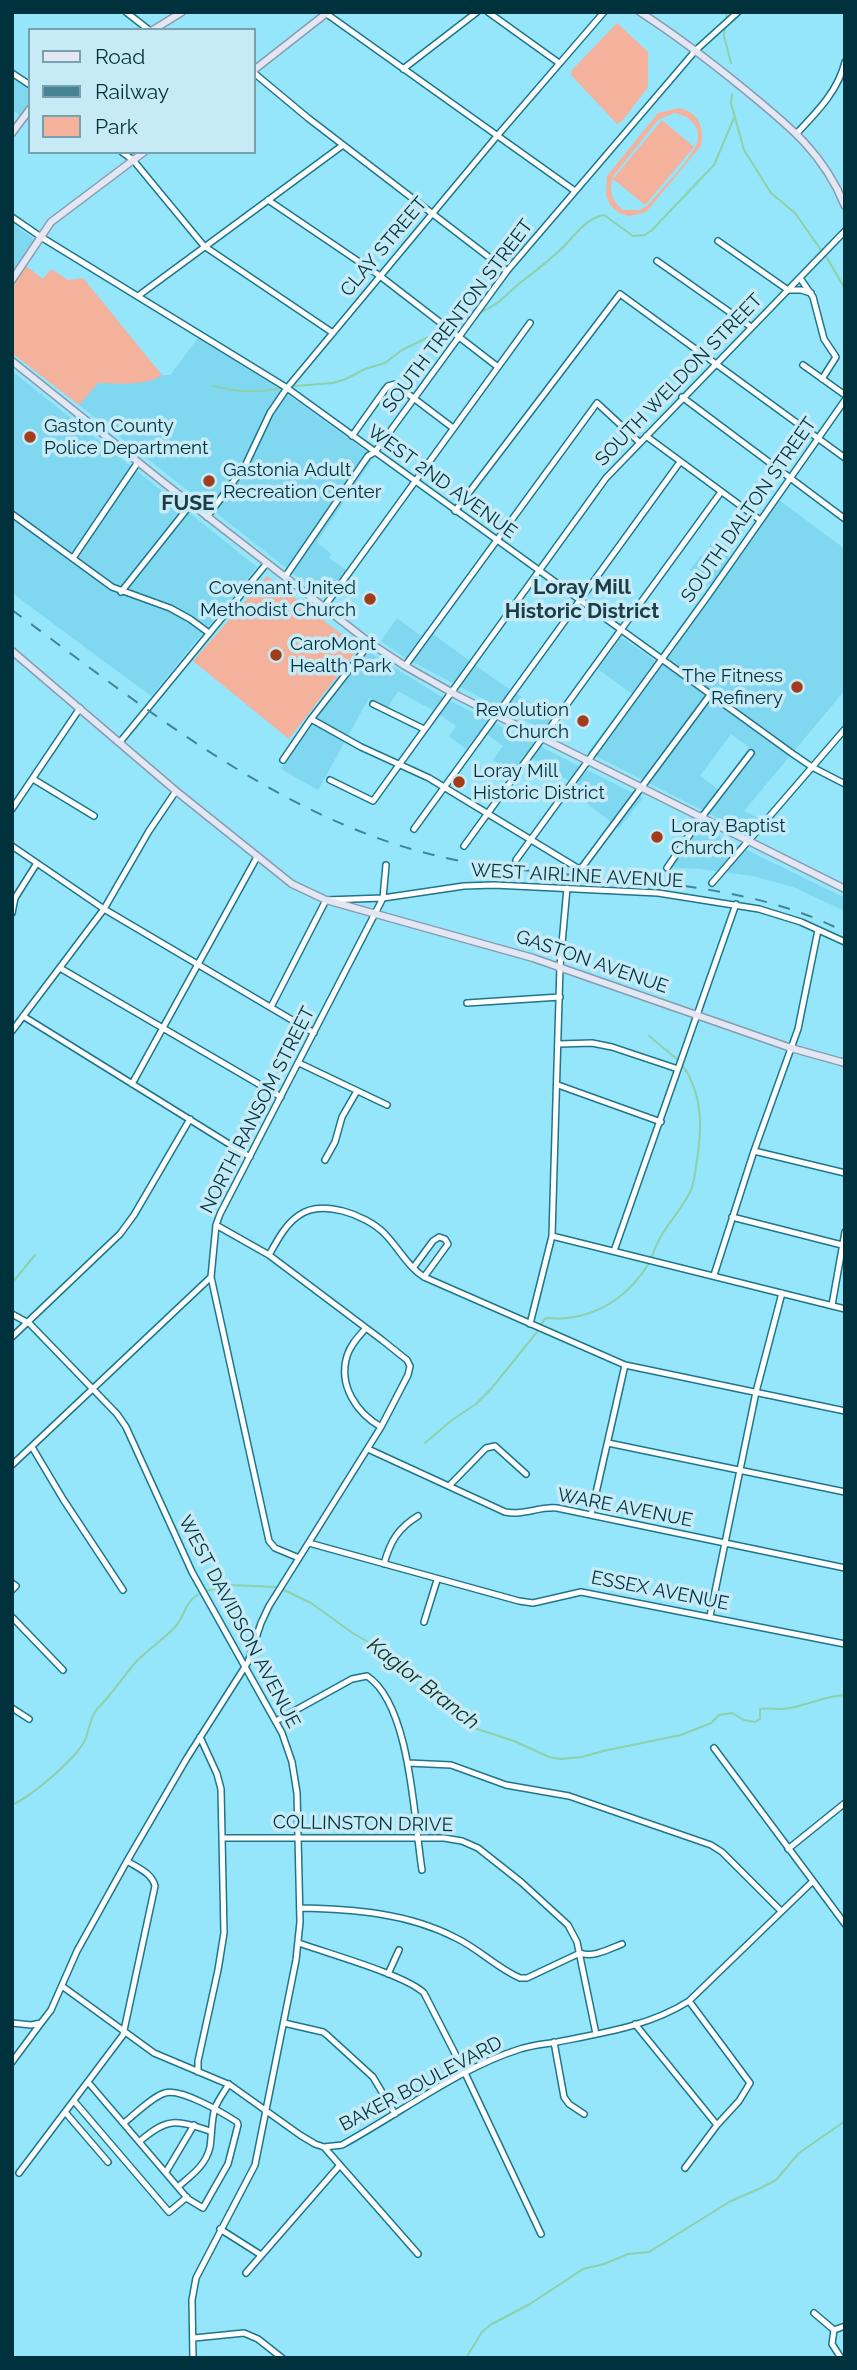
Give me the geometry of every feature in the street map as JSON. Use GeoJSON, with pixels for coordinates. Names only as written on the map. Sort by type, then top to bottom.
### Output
{"type":"FeatureCollection","features":[{"type":"Feature","properties":{"kind":"main road"},"geometry":{"type":"LineString","coordinates":[[154,28],[181,12]]}},
{"type":"Feature","properties":{"kind":"main road"},"geometry":{"type":"LineString","coordinates":[[640,12],[696,50],[797,133],[821,161],[845,206]]}},
{"type":"Feature","properties":{"kind":"main road"},"geometry":{"type":"LineString","coordinates":[[256,69],[326,13]]}},
{"type":"Feature","properties":{"kind":"main road"},"geometry":{"type":"LineString","coordinates":[[12,133],[28,112]]}},
{"type":"Feature","properties":{"kind":"main road"},"geometry":{"type":"LineString","coordinates":[[12,280],[55,218],[141,154]]}},
{"type":"Feature","properties":{"kind":"main road"},"geometry":{"type":"LineString","coordinates":[[12,361],[207,517],[370,643],[405,666],[541,738],[845,889]]}},
{"type":"Feature","properties":{"kind":"main road","name":"WEST AIRLINE AVENUE"},"geometry":{"type":"LineString","coordinates":[[12,651],[176,792],[257,857],[298,888],[326,901]]}},
{"type":"Feature","properties":{"kind":"main road","name":"GASTON AVENUE"},"geometry":{"type":"LineString","coordinates":[[326,901],[560,966],[791,1048],[845,1063]]}},
{"type":"Feature","properties":{"kind":"street"},"geometry":{"type":"LineString","coordinates":[[126,12],[148,28]]}},
{"type":"Feature","properties":{"kind":"street"},"geometry":{"type":"LineString","coordinates":[[403,69],[477,12]]}},
{"type":"Feature","properties":{"kind":"street"},"geometry":{"type":"LineString","coordinates":[[488,12],[559,63]]}},
{"type":"Feature","properties":{"kind":"street","name":"CLAY STREET"},"geometry":{"type":"LineString","coordinates":[[207,517],[245,466],[270,413],[287,388],[604,12]]}},
{"type":"Feature","properties":{"kind":"street","name":"SOUTH TRENTON STREET"},"geometry":{"type":"LineString","coordinates":[[285,577],[368,456],[375,452],[415,399],[507,271],[696,50],[738,12]]}},
{"type":"Feature","properties":{"kind":"street"},"geometry":{"type":"LineString","coordinates":[[326,13],[575,191]]}},
{"type":"Feature","properties":{"kind":"street"},"geometry":{"type":"LineString","coordinates":[[797,133],[827,100],[844,70],[845,62]]}},
{"type":"Feature","properties":{"kind":"street"},"geometry":{"type":"LineString","coordinates":[[12,73],[28,84]]}},
{"type":"Feature","properties":{"kind":"street"},"geometry":{"type":"LineString","coordinates":[[256,73],[343,145],[507,271]]}},
{"type":"Feature","properties":{"kind":"street"},"geometry":{"type":"LineString","coordinates":[[138,296],[343,145]]}},
{"type":"Feature","properties":{"kind":"street"},"geometry":{"type":"LineString","coordinates":[[125,154],[133,160],[204,246],[333,334]]}},
{"type":"Feature","properties":{"kind":"street"},"geometry":{"type":"LineString","coordinates":[[268,200],[380,276],[498,367]]}},
{"type":"Feature","properties":{"kind":"street","name":"WEST 2ND AVENUE"},"geometry":{"type":"LineString","coordinates":[[12,217],[287,388],[811,768],[845,784]]}},
{"type":"Feature","properties":{"kind":"street","name":"SOUTH WELDON STREET"},"geometry":{"type":"LineString","coordinates":[[330,780],[373,801],[606,478],[845,231]]}},
{"type":"Feature","properties":{"kind":"street"},"geometry":{"type":"LineString","coordinates":[[718,241],[788,290],[797,289],[811,293]]}},
{"type":"Feature","properties":{"kind":"street"},"geometry":{"type":"LineString","coordinates":[[657,261],[751,327]]}},
{"type":"Feature","properties":{"kind":"street"},"geometry":{"type":"LineString","coordinates":[[800,278],[811,293],[824,340],[836,358],[822,379]]}},
{"type":"Feature","properties":{"kind":"street"},"geometry":{"type":"LineString","coordinates":[[455,511],[620,294],[845,458]]}},
{"type":"Feature","properties":{"kind":"street"},"geometry":{"type":"LineString","coordinates":[[324,607],[530,323]]}},
{"type":"Feature","properties":{"kind":"street"},"geometry":{"type":"LineString","coordinates":[[803,365],[845,398]]}},
{"type":"Feature","properties":{"kind":"street"},"geometry":{"type":"LineString","coordinates":[[352,436],[388,386],[395,384],[453,428]]}},
{"type":"Feature","properties":{"kind":"street"},"geometry":{"type":"LineString","coordinates":[[682,397],[845,519]]}},
{"type":"Feature","properties":{"kind":"street","name":"SOUTH DALTON STREET"},"geometry":{"type":"LineString","coordinates":[[516,860],[662,660],[845,398]]}},
{"type":"Feature","properties":{"kind":"street"},"geometry":{"type":"LineString","coordinates":[[405,666],[597,403],[639,442]]}},
{"type":"Feature","properties":{"kind":"street"},"geometry":{"type":"LineString","coordinates":[[646,436],[760,520]]}},
{"type":"Feature","properties":{"kind":"street"},"geometry":{"type":"LineString","coordinates":[[73,558],[138,462]]}},
{"type":"Feature","properties":{"kind":"street"},"geometry":{"type":"LineString","coordinates":[[414,829],[680,462]]}},
{"type":"Feature","properties":{"kind":"street"},"geometry":{"type":"LineString","coordinates":[[464,846],[721,492]]}},
{"type":"Feature","properties":{"kind":"street"},"geometry":{"type":"LineString","coordinates":[[121,592],[191,504]]}},
{"type":"Feature","properties":{"kind":"street"},"geometry":{"type":"LineString","coordinates":[[12,514],[121,592],[164,606],[190,619],[209,633]]}},
{"type":"Feature","properties":{"kind":"street"},"geometry":{"type":"LineString","coordinates":[[120,742],[267,563]]}},
{"type":"Feature","properties":{"kind":"street"},"geometry":{"type":"LineString","coordinates":[[283,760],[370,643]]}},
{"type":"Feature","properties":{"kind":"street"},"geometry":{"type":"LineString","coordinates":[[312,719],[361,747],[444,787],[579,869],[710,695]]}},
{"type":"Feature","properties":{"kind":"street"},"geometry":{"type":"LineString","coordinates":[[373,704],[424,729]]}},
{"type":"Feature","properties":{"kind":"street"},"geometry":{"type":"LineString","coordinates":[[12,809],[80,708]]}},
{"type":"Feature","properties":{"kind":"street"},"geometry":{"type":"LineString","coordinates":[[712,883],[845,729]]}},
{"type":"Feature","properties":{"kind":"street"},"geometry":{"type":"LineString","coordinates":[[667,868],[751,753]]}},
{"type":"Feature","properties":{"kind":"street"},"geometry":{"type":"LineString","coordinates":[[33,779],[94,816]]}},
{"type":"Feature","properties":{"kind":"street"},"geometry":{"type":"LineString","coordinates":[[12,1031],[104,909],[142,843],[176,792]]}},
{"type":"Feature","properties":{"kind":"street"},"geometry":{"type":"LineString","coordinates":[[12,846],[104,909],[314,1033]]}},
{"type":"Feature","properties":{"kind":"street"},"geometry":{"type":"LineString","coordinates":[[132,1084],[257,857]]}},
{"type":"Feature","properties":{"kind":"street"},"geometry":{"type":"LineString","coordinates":[[12,913],[15,898],[37,863]]}},
{"type":"Feature","properties":{"kind":"street","name":"NORTH RANSOM STREET"},"geometry":{"type":"LineString","coordinates":[[299,1558],[275,1548],[269,1541],[211,1277],[216,1225],[383,898],[386,865]]}},
{"type":"Feature","properties":{"kind":"street","name":"WEST AIRLINE AVENUE"},"geometry":{"type":"LineString","coordinates":[[326,901],[383,898],[474,886],[658,893],[759,909],[845,942]]}},
{"type":"Feature","properties":{"kind":"street"},"geometry":{"type":"LineString","coordinates":[[530,1324],[552,1236],[560,966],[567,888]]}},
{"type":"Feature","properties":{"kind":"street"},"geometry":{"type":"LineString","coordinates":[[271,1007],[326,901]]}},
{"type":"Feature","properties":{"kind":"street"},"geometry":{"type":"LineString","coordinates":[[614,1251],[736,904]]}},
{"type":"Feature","properties":{"kind":"street"},"geometry":{"type":"LineString","coordinates":[[713,1275],[804,1007],[818,930]]}},
{"type":"Feature","properties":{"kind":"street"},"geometry":{"type":"LineString","coordinates":[[60,968],[281,1097]]}},
{"type":"Feature","properties":{"kind":"street"},"geometry":{"type":"LineString","coordinates":[[467,1003],[560,997]]}},
{"type":"Feature","properties":{"kind":"street"},"geometry":{"type":"LineString","coordinates":[[23,1016],[250,1157]]}},
{"type":"Feature","properties":{"kind":"street"},"geometry":{"type":"LineString","coordinates":[[559,1044],[592,1043],[612,1047],[678,1069]]}},
{"type":"Feature","properties":{"kind":"street"},"geometry":{"type":"LineString","coordinates":[[299,1063],[387,1105]]}},
{"type":"Feature","properties":{"kind":"street"},"geometry":{"type":"LineString","coordinates":[[558,1085],[661,1122]]}},
{"type":"Feature","properties":{"kind":"street"},"geometry":{"type":"LineString","coordinates":[[325,1160],[335,1142],[342,1117],[357,1091]]}},
{"type":"Feature","properties":{"kind":"street"},"geometry":{"type":"LineString","coordinates":[[12,1337],[120,1234],[190,1119]]}},
{"type":"Feature","properties":{"kind":"street"},"geometry":{"type":"LineString","coordinates":[[754,1151],[845,1173]]}},
{"type":"Feature","properties":{"kind":"street"},"geometry":{"type":"LineString","coordinates":[[268,1255],[296,1217],[309,1210],[324,1209],[346,1213],[373,1224],[424,1277],[625,1365],[845,1411]]}},
{"type":"Feature","properties":{"kind":"street"},"geometry":{"type":"LineString","coordinates":[[732,1217],[842,1245]]}},
{"type":"Feature","properties":{"kind":"street"},"geometry":{"type":"LineString","coordinates":[[12,2062],[51,2010],[77,1951],[127,1861],[200,1737],[245,1668],[265,1613],[381,1427],[403,1386],[410,1366],[407,1360],[268,1255],[216,1225]]}},
{"type":"Feature","properties":{"kind":"street"},"geometry":{"type":"LineString","coordinates":[[832,1306],[842,1270],[845,1232]]}},
{"type":"Feature","properties":{"kind":"street"},"geometry":{"type":"LineString","coordinates":[[552,1236],[845,1309]]}},
{"type":"Feature","properties":{"kind":"street"},"geometry":{"type":"LineString","coordinates":[[413,1268],[433,1241],[439,1237],[444,1239],[448,1244],[424,1277]]}},
{"type":"Feature","properties":{"kind":"street"},"geometry":{"type":"LineString","coordinates":[[12,1465],[211,1277]]}},
{"type":"Feature","properties":{"kind":"street"},"geometry":{"type":"LineString","coordinates":[[710,1616],[756,1392],[782,1293]]}},
{"type":"Feature","properties":{"kind":"street","name":"WEST DAVIDSON AVENUE"},"geometry":{"type":"LineString","coordinates":[[12,1314],[27,1322],[126,1427],[192,1572],[276,1721],[293,1769],[299,1838],[299,1943],[255,2165],[201,2264],[194,2285],[193,2358]]}},
{"type":"Feature","properties":{"kind":"street"},"geometry":{"type":"LineString","coordinates":[[366,1328],[347,1355],[345,1372],[349,1392],[358,1410],[381,1427]]}},
{"type":"Feature","properties":{"kind":"street"},"geometry":{"type":"LineString","coordinates":[[591,1515],[625,1365]]}},
{"type":"Feature","properties":{"kind":"street"},"geometry":{"type":"LineString","coordinates":[[608,1443],[845,1492]]}},
{"type":"Feature","properties":{"kind":"street"},"geometry":{"type":"LineString","coordinates":[[32,1447],[124,1590]]}},
{"type":"Feature","properties":{"kind":"street"},"geometry":{"type":"LineString","coordinates":[[449,1486],[486,1448],[495,1447],[526,1474]]}},
{"type":"Feature","properties":{"kind":"street","name":"WARE AVENUE"},"geometry":{"type":"LineString","coordinates":[[368,1449],[514,1514],[550,1507],[845,1568]]}},
{"type":"Feature","properties":{"kind":"street"},"geometry":{"type":"LineString","coordinates":[[384,1564],[398,1530],[418,1516]]}},
{"type":"Feature","properties":{"kind":"street","name":"ESSEX AVENUE"},"geometry":{"type":"LineString","coordinates":[[309,1542],[437,1580],[533,1603],[581,1592],[845,1644]]}},
{"type":"Feature","properties":{"kind":"street"},"geometry":{"type":"LineString","coordinates":[[424,1622],[437,1580]]}},
{"type":"Feature","properties":{"kind":"street"},"geometry":{"type":"LineString","coordinates":[[12,1583],[16,1587],[12,1590]]}},
{"type":"Feature","properties":{"kind":"street"},"geometry":{"type":"LineString","coordinates":[[12,1617],[63,1670]]}},
{"type":"Feature","properties":{"kind":"street"},"geometry":{"type":"LineString","coordinates":[[276,1721],[352,1679],[367,1676],[379,1686],[402,1738],[408,1763],[422,1870]]}},
{"type":"Feature","properties":{"kind":"street"},"geometry":{"type":"LineString","coordinates":[[12,1708],[29,1719]]}},
{"type":"Feature","properties":{"kind":"street"},"geometry":{"type":"LineString","coordinates":[[198,2072],[222,1948],[224,1919],[221,1789],[200,1737]]}},
{"type":"Feature","properties":{"kind":"street"},"geometry":{"type":"LineString","coordinates":[[714,1748],[845,1924]]}},
{"type":"Feature","properties":{"kind":"street"},"geometry":{"type":"LineString","coordinates":[[408,1763],[451,1765],[506,1785],[569,1796],[711,1845],[722,1852],[781,1911]]}},
{"type":"Feature","properties":{"kind":"street"},"geometry":{"type":"LineString","coordinates":[[788,1849],[845,1804]]}},
{"type":"Feature","properties":{"kind":"street","name":"COLLINSTON DRIVE"},"geometry":{"type":"LineString","coordinates":[[223,1838],[444,1838],[462,1841],[486,1853],[566,1922],[576,1939],[580,1953],[596,2034]]}},
{"type":"Feature","properties":{"kind":"street"},"geometry":{"type":"LineString","coordinates":[[19,2173],[123,2035],[155,1886],[148,1874],[127,1861]]}},
{"type":"Feature","properties":{"kind":"street","name":"BAKER BOULEVARD"},"geometry":{"type":"LineString","coordinates":[[324,2147],[342,2145],[465,2073],[523,2047],[596,2034],[668,2014],[689,2001],[813,1882]]}},
{"type":"Feature","properties":{"kind":"street"},"geometry":{"type":"LineString","coordinates":[[300,1908],[345,1909],[418,1922],[472,1946],[520,1978],[527,1978],[580,1953],[590,1955],[622,1944]]}},
{"type":"Feature","properties":{"kind":"street"},"geometry":{"type":"LineString","coordinates":[[299,1943],[387,1974],[417,1987],[424,1993],[541,2234]]}},
{"type":"Feature","properties":{"kind":"street"},"geometry":{"type":"LineString","coordinates":[[387,1974],[399,1950]]}},
{"type":"Feature","properties":{"kind":"street"},"geometry":{"type":"LineString","coordinates":[[62,1986],[161,2057],[229,2084],[266,2112],[324,2147],[418,2253]]}},
{"type":"Feature","properties":{"kind":"street"},"geometry":{"type":"LineString","coordinates":[[685,2168],[739,2101],[750,2083],[689,2001]]}},
{"type":"Feature","properties":{"kind":"street"},"geometry":{"type":"LineString","coordinates":[[12,2023],[41,2023]]}},
{"type":"Feature","properties":{"kind":"street"},"geometry":{"type":"LineString","coordinates":[[284,2023],[327,2035],[373,2077],[395,2114]]}},
{"type":"Feature","properties":{"kind":"street"},"geometry":{"type":"LineString","coordinates":[[635,2024],[717,2125]]}},
{"type":"Feature","properties":{"kind":"street"},"geometry":{"type":"LineString","coordinates":[[554,2042],[564,2097],[584,2114]]}},
{"type":"Feature","properties":{"kind":"street"},"geometry":{"type":"LineString","coordinates":[[88,2082],[187,2197],[203,2208],[228,2164],[237,2122],[215,2107],[172,2092],[162,2093],[124,2123]]}},
{"type":"Feature","properties":{"kind":"street"},"geometry":{"type":"LineString","coordinates":[[179,2186],[197,2172],[203,2162],[209,2148],[215,2107],[229,2084]]}},
{"type":"Feature","properties":{"kind":"street"},"geometry":{"type":"LineString","coordinates":[[74,2101],[169,2212],[187,2197]]}},
{"type":"Feature","properties":{"kind":"street"},"geometry":{"type":"LineString","coordinates":[[65,2112],[108,2162]]}},
{"type":"Feature","properties":{"kind":"street"},"geometry":{"type":"LineString","coordinates":[[140,2141],[161,2124],[170,2122],[180,2121],[210,2131]]}},
{"type":"Feature","properties":{"kind":"street"},"geometry":{"type":"LineString","coordinates":[[166,2172],[194,2125]]}},
{"type":"Feature","properties":{"kind":"street"},"geometry":{"type":"LineString","coordinates":[[246,2273],[340,2165]]}},
{"type":"Feature","properties":{"kind":"street"},"geometry":{"type":"LineString","coordinates":[[220,2229],[261,2255]]}},
{"type":"Feature","properties":{"kind":"street"},"geometry":{"type":"LineString","coordinates":[[814,2313],[834,2330]]}},
{"type":"Feature","properties":{"kind":"street"},"geometry":{"type":"LineString","coordinates":[[834,2330],[845,2326]]}},
{"type":"Feature","properties":{"kind":"street"},"geometry":{"type":"LineString","coordinates":[[834,2330],[832,2347],[841,2358]]}},
{"type":"Feature","properties":{"kind":"street"},"geometry":{"type":"LineString","coordinates":[[194,2338],[244,2333],[258,2339],[282,2358]]}},
{"type":"Feature","properties":{"kind":"shaded area"},"geometry":{"type":"Polygon","coordinates":[[[12,76],[24,84],[28,79],[28,117],[22,113],[20,116],[12,110],[12,76]]]}},
{"type":"Feature","properties":{"kind":"shaded area"},"geometry":{"type":"Polygon","coordinates":[[[12,223],[36,241],[12,275],[12,223]]]}},
{"type":"Feature","properties":{"kind":"shaded area"},"geometry":{"type":"Polygon","coordinates":[[[198,338],[280,389],[374,457],[317,542],[331,554],[329,558],[353,575],[332,604],[79,405],[98,383],[137,383],[170,375],[198,338]]]}},
{"type":"Feature","properties":{"kind":"shaded area"},"geometry":{"type":"Polygon","coordinates":[[[12,371],[257,567],[151,696],[12,593],[12,371]]]}},
{"type":"Feature","properties":{"kind":"shaded area"},"geometry":{"type":"Polygon","coordinates":[[[779,500],[845,549],[845,690],[744,811],[762,820],[749,834],[588,752],[632,694],[598,669],[621,637],[655,661],[710,585],[690,570],[701,555],[703,556],[711,544],[736,562],[779,500]],[[731,734],[700,776],[719,790],[749,747],[731,734]]]}},
{"type":"Feature","properties":{"kind":"shaded area"},"geometry":{"type":"Polygon","coordinates":[[[397,618],[421,636],[426,629],[559,722],[551,733],[543,730],[405,658],[381,641],[397,618]]]}},
{"type":"Feature","properties":{"kind":"shaded area"},"geometry":{"type":"Polygon","coordinates":[[[369,652],[442,697],[643,798],[619,828],[571,791],[575,785],[526,754],[512,773],[493,760],[503,746],[481,730],[466,749],[449,736],[456,726],[398,691],[388,707],[369,698],[318,790],[281,769],[311,724],[369,652]]]}},
{"type":"Feature","properties":{"kind":"shaded area"},"geometry":{"type":"Polygon","coordinates":[[[694,824],[845,898],[845,911],[793,887],[753,876],[663,867],[694,824]]]}},
{"type":"Feature","properties":{"kind":"green space"},"geometry":{"type":"Polygon","coordinates":[[[617,23],[648,52],[648,87],[617,124],[571,75],[572,70],[617,23]]]}},
{"type":"Feature","properties":{"kind":"green space"},"geometry":{"type":"Polygon","coordinates":[[[679,108],[691,113],[701,127],[701,146],[646,212],[629,216],[619,213],[610,205],[606,195],[607,176],[658,113],[679,108]],[[674,113],[658,120],[614,175],[612,194],[623,210],[640,210],[648,205],[694,150],[698,132],[689,119],[674,113]]]}},
{"type":"Feature","properties":{"kind":"green space"},"geometry":{"type":"Polygon","coordinates":[[[662,120],[694,147],[645,205],[613,179],[662,120]]]}},
{"type":"Feature","properties":{"kind":"green space"},"geometry":{"type":"Polygon","coordinates":[[[26,266],[43,279],[51,269],[68,280],[83,278],[162,375],[139,383],[98,383],[79,405],[12,353],[12,287],[26,266]]]}},
{"type":"Feature","properties":{"kind":"green space","name":"CaroMont Health Park"},"geometry":{"type":"Polygon","coordinates":[[[267,576],[359,648],[289,739],[193,661],[267,576]]]}},
{"type":"Feature","properties":{"kind":"waterway"},"geometry":{"type":"LineString","coordinates":[[726,17],[727,12]]}},
{"type":"Feature","properties":{"kind":"waterway"},"geometry":{"type":"LineString","coordinates":[[725,27],[724,36],[731,63]]}},
{"type":"Feature","properties":{"kind":"waterway"},"geometry":{"type":"LineString","coordinates":[[732,94],[731,103],[744,150],[771,193],[795,213],[821,250]]}},
{"type":"Feature","properties":{"kind":"waterway"},"geometry":{"type":"LineString","coordinates":[[481,312],[503,299],[593,219],[604,215],[633,236],[645,235],[652,230],[714,165],[734,118]]}},
{"type":"Feature","properties":{"kind":"waterway"},"geometry":{"type":"LineString","coordinates":[[826,256],[845,289]]}},
{"type":"Feature","properties":{"kind":"waterway"},"geometry":{"type":"LineString","coordinates":[[450,326],[470,316]]}},
{"type":"Feature","properties":{"kind":"waterway"},"geometry":{"type":"LineString","coordinates":[[295,386],[333,383],[346,379],[385,363],[402,350],[443,330]]}},
{"type":"Feature","properties":{"kind":"waterway"},"geometry":{"type":"LineString","coordinates":[[213,386],[246,391],[280,388]]}},
{"type":"Feature","properties":{"kind":"waterway"},"geometry":{"type":"LineString","coordinates":[[649,1036],[678,1060]]}},
{"type":"Feature","properties":{"kind":"waterway"},"geometry":{"type":"LineString","coordinates":[[652,1257],[659,1239],[690,1192],[695,1176],[700,1114],[695,1090],[683,1066]]}},
{"type":"Feature","properties":{"kind":"waterway"},"geometry":{"type":"LineString","coordinates":[[12,1283],[35,1255]]}},
{"type":"Feature","properties":{"kind":"waterway"},"geometry":{"type":"LineString","coordinates":[[540,1325],[546,1318],[581,1316],[604,1307],[625,1293],[649,1263]]}},
{"type":"Feature","properties":{"kind":"waterway"},"geometry":{"type":"LineString","coordinates":[[425,1443],[476,1404],[537,1332]]}},
{"type":"Feature","properties":{"kind":"waterway","name":"Kaglor Branch"},"geometry":{"type":"LineString","coordinates":[[206,1591],[230,1585],[275,1587]]}},
{"type":"Feature","properties":{"kind":"waterway","name":"Kaglor Branch"},"geometry":{"type":"LineString","coordinates":[[284,1590],[311,1603],[354,1634],[398,1659],[477,1729],[514,1741],[549,1757],[582,1757],[681,1735],[711,1723],[719,1715],[732,1713],[744,1720],[755,1722],[760,1719],[760,1709],[785,1709],[845,1695]]}},
{"type":"Feature","properties":{"kind":"waterway","name":"Kaglor Branch"},"geometry":{"type":"LineString","coordinates":[[12,1805],[41,1786],[79,1750],[95,1712],[135,1663],[175,1627],[187,1606],[199,1594]]}},
{"type":"Feature","properties":{"kind":"waterway"},"geometry":{"type":"LineString","coordinates":[[466,2358],[482,2332],[490,2325],[530,2304],[583,2269],[628,2254],[649,2252],[729,2202],[776,2180],[799,2153],[845,2121]]}},
{"type":"Feature","properties":{"kind":"railway"},"geometry":{"type":"LineString","coordinates":[[12,610],[164,722],[217,757],[328,818],[386,841],[446,858],[496,867],[700,888],[750,898],[798,912],[845,932]]}},
{"type":"Feature","properties":{"kind":"place","name":"Gaston County Police Department"},"geometry":{"type":"Point","coordinates":[30,437]}},
{"type":"Feature","properties":{"kind":"place","name":"Gastonia Adult Recreation Center"},"geometry":{"type":"Point","coordinates":[209,481]}},
{"type":"Feature","properties":{"kind":"place","name":"Covenant United Methodist Church"},"geometry":{"type":"Point","coordinates":[370,599]}},
{"type":"Feature","properties":{"kind":"place","name":"CaroMont Health Park"},"geometry":{"type":"Point","coordinates":[276,655]}},
{"type":"Feature","properties":{"kind":"place","name":"The Fitness Refinery"},"geometry":{"type":"Point","coordinates":[797,687]}},
{"type":"Feature","properties":{"kind":"place","name":"Revolution Church"},"geometry":{"type":"Point","coordinates":[583,721]}},
{"type":"Feature","properties":{"kind":"place","name":"Loray Mill Historic District"},"geometry":{"type":"Point","coordinates":[459,782]}},
{"type":"Feature","properties":{"kind":"place","name":"Loray Baptist Church"},"geometry":{"type":"Point","coordinates":[657,837]}},
{"type":"Feature","properties":{"kind":"district","name":"FUSE"},"geometry":{"type":"Point","coordinates":[188,504]}},
{"type":"Feature","properties":{"kind":"district","name":"Loray Mill Historic District"},"geometry":{"type":"Point","coordinates":[582,600]}}]}
